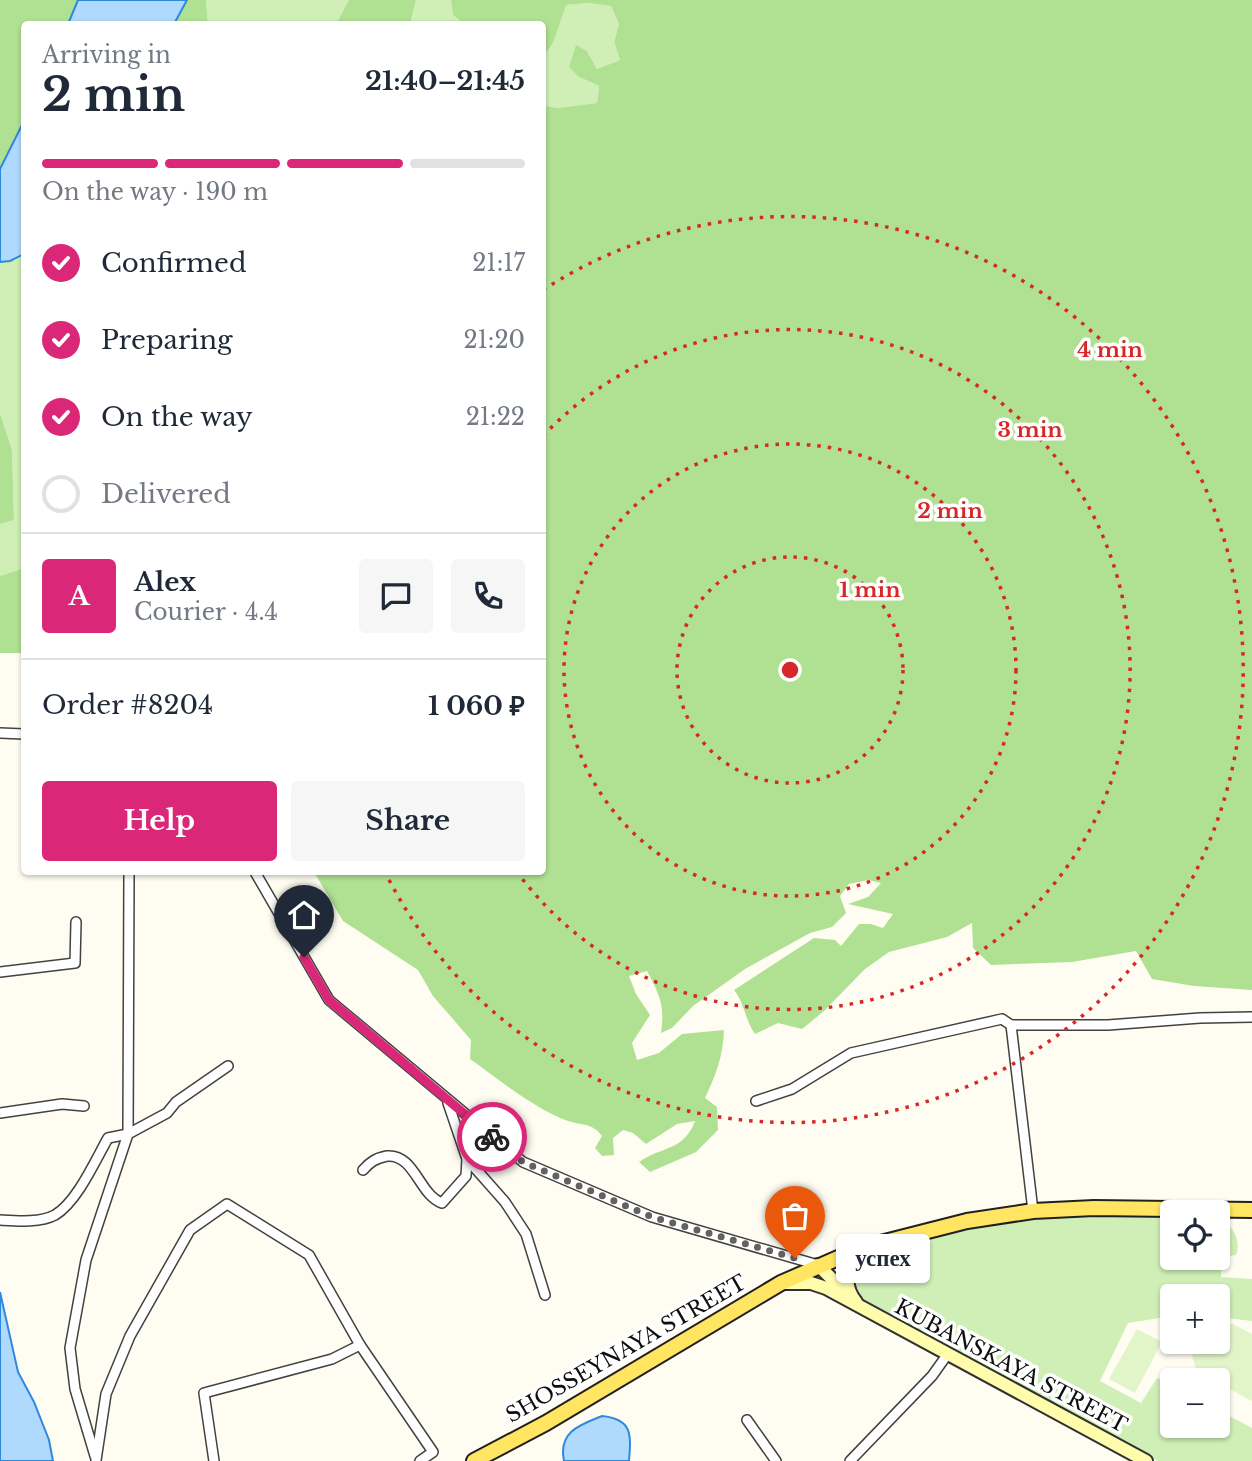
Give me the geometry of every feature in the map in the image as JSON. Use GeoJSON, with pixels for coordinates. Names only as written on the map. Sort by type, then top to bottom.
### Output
{"type":"FeatureCollection","features":[{"type":"Feature","properties":{"kind":"main road","name":"SHOSSEYNAYA STREET"},"geometry":{"type":"LineString","coordinates":[[474,1461],[547,1423],[781,1283],[861,1248],[967,1221],[1033,1211],[1094,1208],[1252,1210]]}},
{"type":"Feature","properties":{"kind":"main road"},"geometry":{"type":"LineString","coordinates":[[858,1305],[850,1293],[847,1274],[861,1248]]}},
{"type":"Feature","properties":{"kind":"main road"},"geometry":{"type":"LineString","coordinates":[[818,1265],[858,1305]]}},
{"type":"Feature","properties":{"kind":"main road"},"geometry":{"type":"LineString","coordinates":[[781,1283],[815,1284],[858,1305]]}},
{"type":"Feature","properties":{"kind":"main road","name":"KUBANSKAYA STREET"},"geometry":{"type":"LineString","coordinates":[[858,1305],[1146,1461]]}},
{"type":"Feature","properties":{"kind":"street"},"geometry":{"type":"LineString","coordinates":[[0,733],[21,734]]}},
{"type":"Feature","properties":{"kind":"street"},"geometry":{"type":"LineString","coordinates":[[96,1461],[75,1389],[70,1348],[86,1259],[128,1135],[129,875]]}},
{"type":"Feature","properties":{"kind":"street"},"geometry":{"type":"LineString","coordinates":[[257,875],[329,1000],[523,1162],[652,1217],[818,1265]]}},
{"type":"Feature","properties":{"kind":"street"},"geometry":{"type":"LineString","coordinates":[[0,972],[75,964],[76,922]]}},
{"type":"Feature","properties":{"kind":"street"},"geometry":{"type":"LineString","coordinates":[[756,1101],[792,1089],[851,1053],[1002,1019],[1011,1025],[1108,1025],[1252,1017]]}},
{"type":"Feature","properties":{"kind":"street"},"geometry":{"type":"LineString","coordinates":[[1011,1025],[1033,1211]]}},
{"type":"Feature","properties":{"kind":"street"},"geometry":{"type":"LineString","coordinates":[[0,1220],[26,1221],[53,1216],[71,1202],[108,1138],[128,1135],[167,1113],[176,1102],[228,1066]]}},
{"type":"Feature","properties":{"kind":"street"},"geometry":{"type":"LineString","coordinates":[[447,1100],[467,1159],[519,1220],[545,1295]]}},
{"type":"Feature","properties":{"kind":"street"},"geometry":{"type":"LineString","coordinates":[[0,1113],[62,1104],[84,1106]]}},
{"type":"Feature","properties":{"kind":"street"},"geometry":{"type":"LineString","coordinates":[[363,1170],[371,1161],[384,1157],[403,1159],[429,1194],[442,1203],[466,1176],[467,1159]]}},
{"type":"Feature","properties":{"kind":"street"},"geometry":{"type":"LineString","coordinates":[[96,1461],[106,1394],[131,1336],[190,1230],[227,1204],[309,1255],[360,1345],[433,1452],[420,1461]]}},
{"type":"Feature","properties":{"kind":"street"},"geometry":{"type":"LineString","coordinates":[[214,1461],[204,1393],[332,1359],[360,1345]]}},
{"type":"Feature","properties":{"kind":"street"},"geometry":{"type":"LineString","coordinates":[[850,1461],[932,1376],[947,1355]]}},
{"type":"Feature","properties":{"kind":"street"},"geometry":{"type":"LineString","coordinates":[[747,1420],[776,1461]]}},
{"type":"Feature","properties":{"kind":"green space"},"geometry":{"type":"Polygon","coordinates":[[[0,0],[78,0],[69,21],[21,21],[21,127],[0,169],[0,0]]]}},
{"type":"Feature","properties":{"kind":"green space"},"geometry":{"type":"Polygon","coordinates":[[[187,0],[206,0],[208,21],[176,21],[187,0]]]}},
{"type":"Feature","properties":{"kind":"green space"},"geometry":{"type":"Polygon","coordinates":[[[206,0],[349,0],[338,21],[208,21],[206,0]]]}},
{"type":"Feature","properties":{"kind":"green space"},"geometry":{"type":"Polygon","coordinates":[[[349,0],[416,0],[411,21],[338,21],[349,0]]]}},
{"type":"Feature","properties":{"kind":"green space"},"geometry":{"type":"Polygon","coordinates":[[[416,0],[451,0],[453,15],[460,21],[411,21],[416,0]]]}},
{"type":"Feature","properties":{"kind":"green space"},"geometry":{"type":"Polygon","coordinates":[[[451,0],[1252,0],[1252,990],[1194,986],[1152,979],[1136,951],[1072,962],[991,965],[973,948],[972,923],[947,937],[889,952],[865,969],[824,1011],[802,1029],[778,1023],[755,1034],[734,990],[814,938],[835,940],[841,946],[859,924],[883,928],[893,914],[848,904],[868,897],[881,883],[868,880],[849,884],[840,896],[846,913],[832,927],[810,933],[745,969],[693,1006],[672,1028],[661,1033],[660,1001],[647,971],[629,976],[636,994],[650,1015],[632,1043],[637,1060],[659,1053],[682,1034],[724,1030],[718,1065],[705,1098],[717,1107],[718,1130],[696,1152],[650,1172],[639,1162],[679,1143],[695,1121],[677,1124],[646,1144],[633,1133],[623,1130],[613,1138],[614,1155],[602,1156],[595,1148],[602,1136],[594,1128],[568,1121],[542,1109],[470,1059],[471,1040],[433,996],[418,970],[343,921],[316,875],[546,875],[546,106],[557,108],[597,103],[599,86],[579,77],[569,67],[576,45],[587,51],[597,69],[620,60],[614,42],[619,24],[611,6],[588,3],[566,5],[553,43],[546,54],[546,21],[460,21],[453,15],[451,0]]]}},
{"type":"Feature","properties":{"kind":"green space"},"geometry":{"type":"Polygon","coordinates":[[[588,3],[611,6],[619,24],[614,42],[620,60],[597,69],[587,51],[579,77],[599,86],[597,103],[557,108],[546,106],[546,54],[553,43],[565,5],[588,3]]]}},
{"type":"Feature","properties":{"kind":"green space"},"geometry":{"type":"Polygon","coordinates":[[[21,256],[21,569],[0,576],[0,524],[14,520],[12,450],[0,413],[0,262],[21,256]]]}},
{"type":"Feature","properties":{"kind":"green space"},"geometry":{"type":"Polygon","coordinates":[[[0,413],[12,450],[14,520],[0,524],[0,413]]]}},
{"type":"Feature","properties":{"kind":"green space"},"geometry":{"type":"Polygon","coordinates":[[[21,569],[21,653],[0,653],[0,576],[21,569]]]}},
{"type":"Feature","properties":{"kind":"green space"},"geometry":{"type":"Polygon","coordinates":[[[1160,1216],[1160,1270],[1221,1270],[1221,1277],[1252,1279],[1252,1321],[1230,1318],[1230,1284],[1160,1284],[1160,1318],[1128,1323],[1100,1381],[1141,1403],[1157,1378],[1160,1380],[1160,1438],[1230,1438],[1230,1416],[1252,1428],[1252,1461],[1158,1461],[856,1296],[851,1275],[857,1263],[878,1255],[893,1245],[975,1225],[1035,1218],[1160,1216]]]}},
{"type":"Feature","properties":{"kind":"green space"},"geometry":{"type":"Polygon","coordinates":[[[1230,1227],[1237,1238],[1236,1255],[1230,1256],[1230,1227]]]}},
{"type":"Feature","properties":{"kind":"green space"},"geometry":{"type":"Polygon","coordinates":[[[1230,1324],[1252,1334],[1252,1401],[1230,1389],[1230,1368],[1196,1368],[1192,1356],[1230,1354],[1230,1324]]]}},
{"type":"Feature","properties":{"kind":"green space"},"geometry":{"type":"Polygon","coordinates":[[[1137,1329],[1160,1341],[1135,1393],[1109,1379],[1137,1329]]]}},
{"type":"Feature","properties":{"kind":"water"},"geometry":{"type":"Polygon","coordinates":[[[78,0],[187,0],[176,21],[69,21],[78,0]]]}},
{"type":"Feature","properties":{"kind":"water"},"geometry":{"type":"Polygon","coordinates":[[[21,127],[21,256],[0,262],[0,169],[21,127]]]}},
{"type":"Feature","properties":{"kind":"water"},"geometry":{"type":"Polygon","coordinates":[[[0,1292],[18,1372],[34,1402],[49,1440],[53,1461],[0,1461],[0,1292]]]}},
{"type":"Feature","properties":{"kind":"water"},"geometry":{"type":"Polygon","coordinates":[[[602,1416],[620,1421],[628,1430],[629,1461],[564,1461],[563,1451],[567,1436],[578,1427],[602,1416]]]}},
{"type":"Feature","properties":{"kind":"way so far"},"geometry":{"type":"LineString","coordinates":[[492,1137],[523,1162],[652,1217],[795,1258]]}},
{"type":"Feature","properties":{"kind":"place","name":"успех"},"geometry":{"type":"Point","coordinates":[795,1258]}},
{"type":"Feature","properties":{"kind":"route"},"geometry":{"type":"LineString","coordinates":[[304,957],[329,1000],[492,1137]]}}]}
